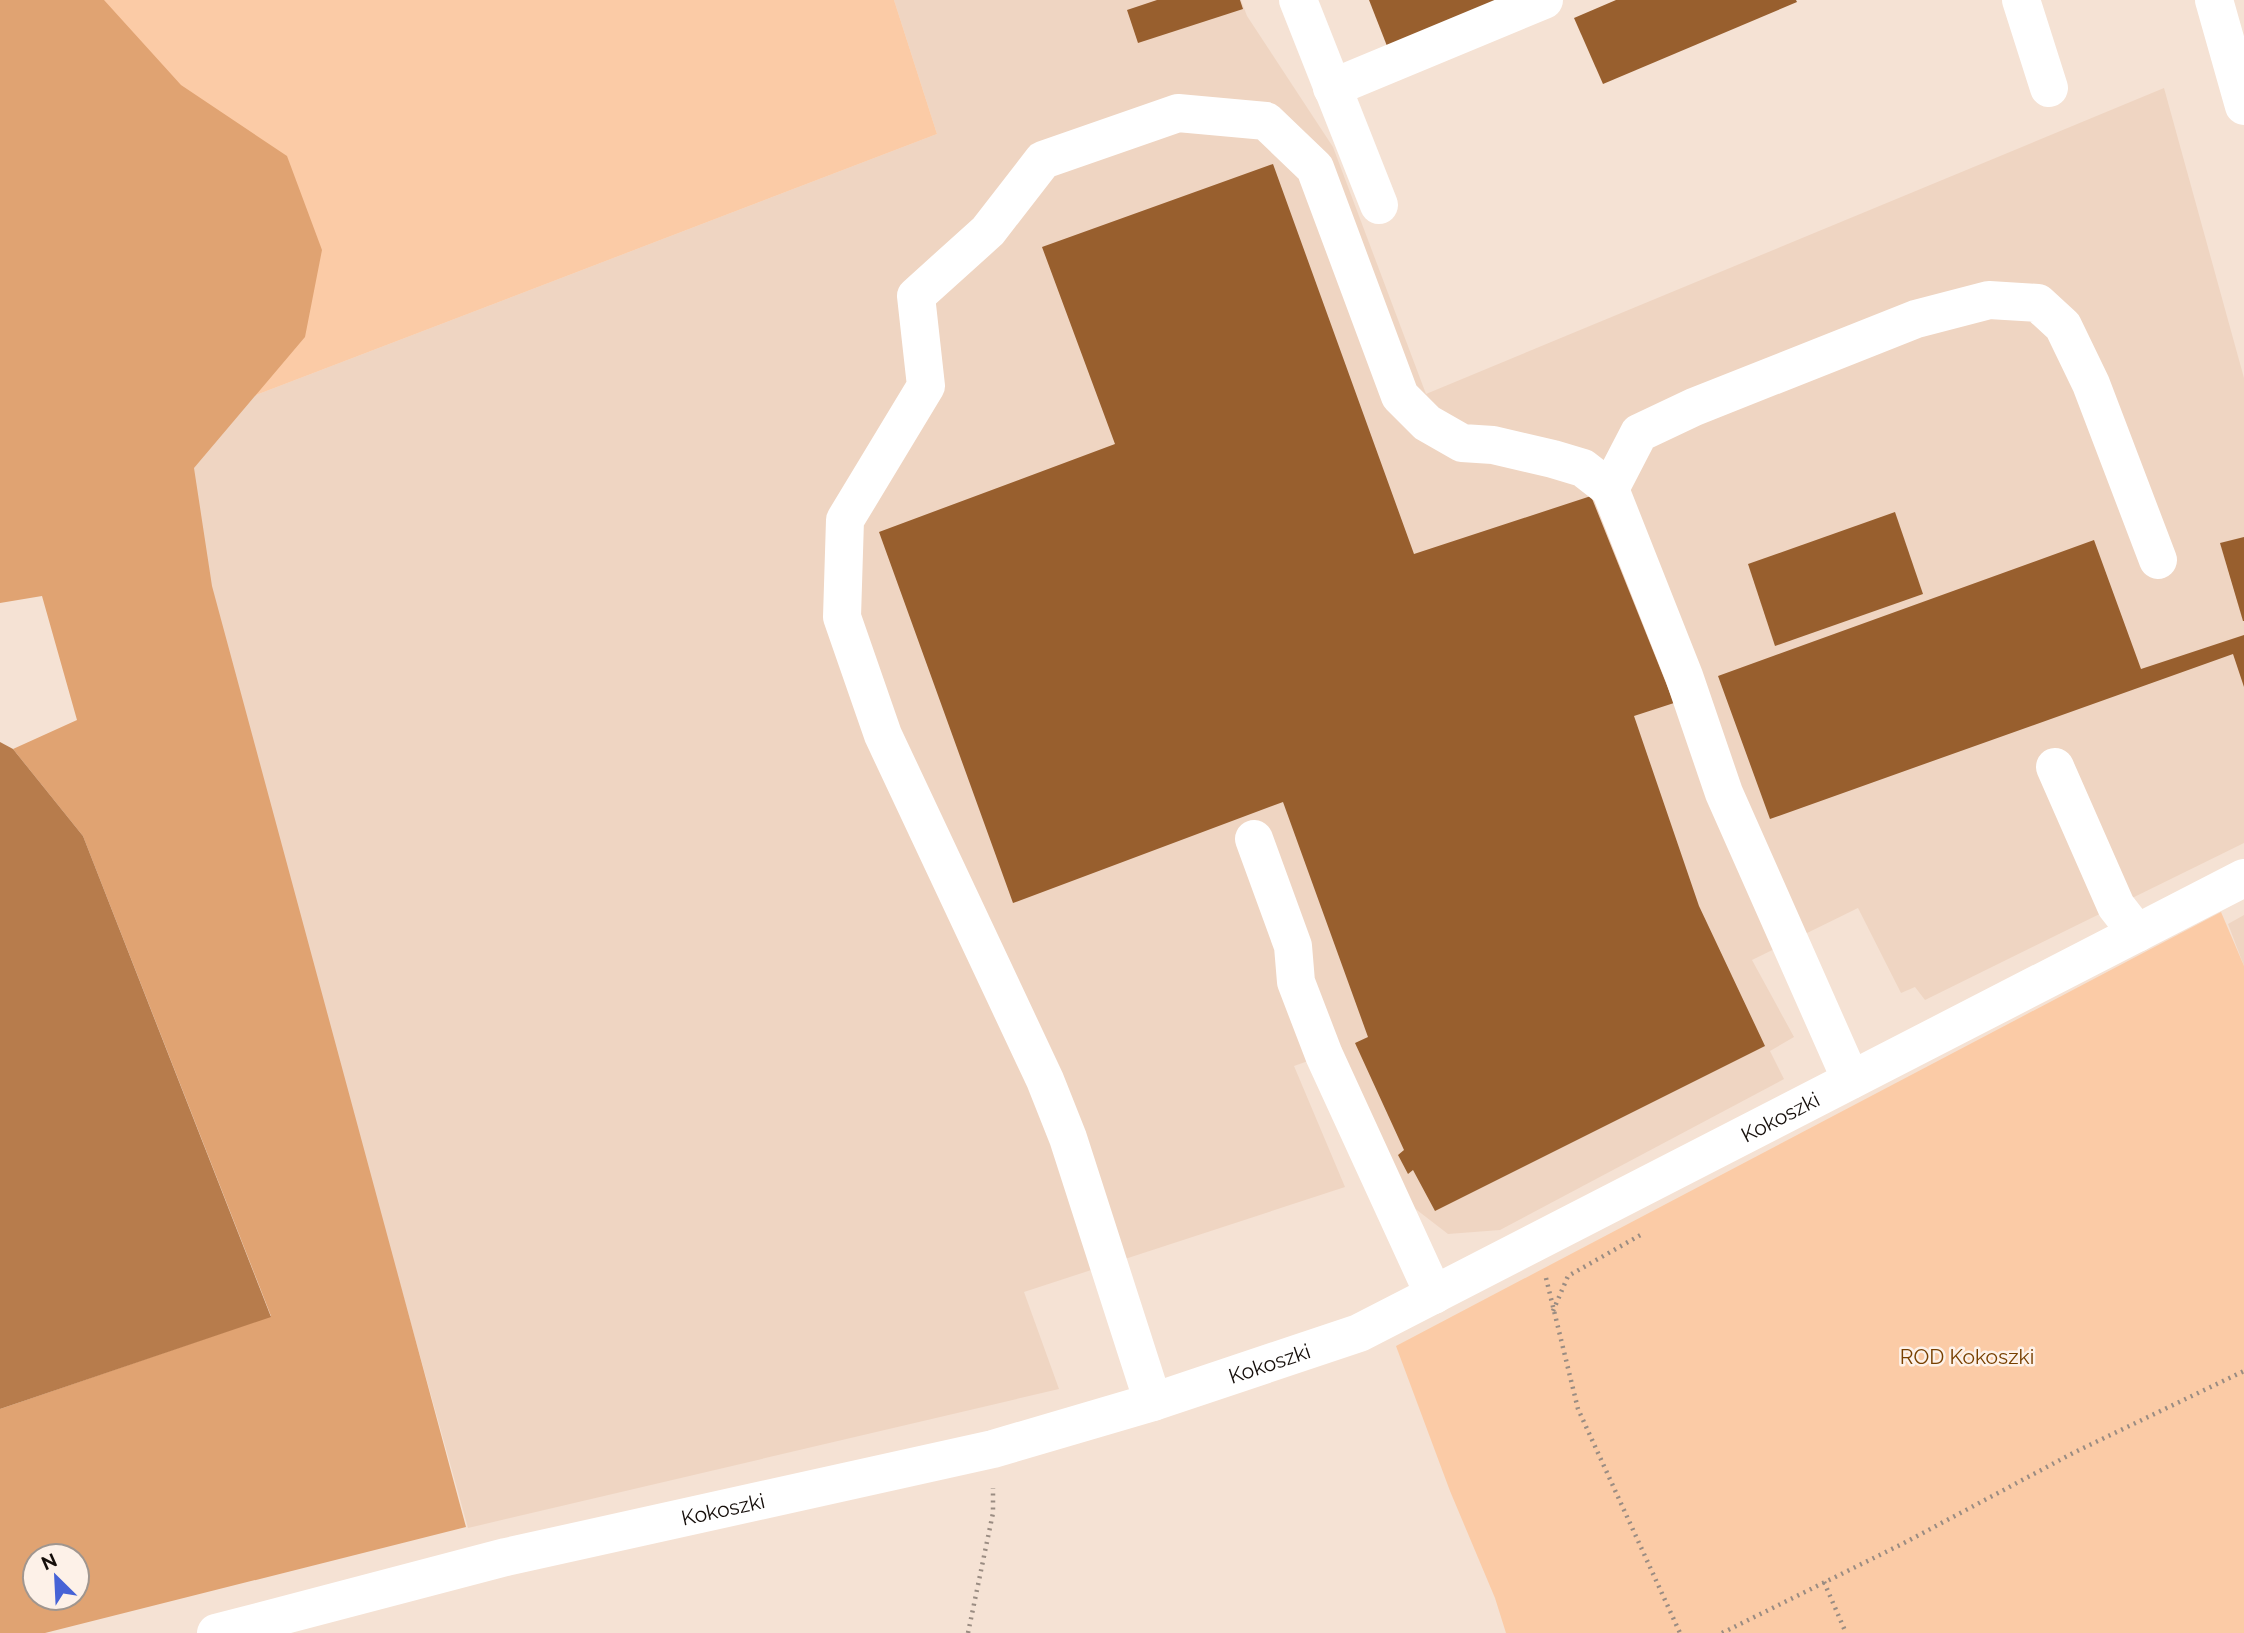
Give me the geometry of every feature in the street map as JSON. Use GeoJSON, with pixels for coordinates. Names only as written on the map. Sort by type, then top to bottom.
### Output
{"type":"FeatureCollection","features":[{"type":"Feature","properties":{"kind":"street"},"geometry":{"type":"LineString","coordinates":[[1298,0],[1378,205]]}},
{"type":"Feature","properties":{"kind":"street"},"geometry":{"type":"LineString","coordinates":[[1332,88],[1544,0]]}},
{"type":"Feature","properties":{"kind":"street"},"geometry":{"type":"LineString","coordinates":[[2021,0],[2049,88]]}},
{"type":"Feature","properties":{"kind":"street"},"geometry":{"type":"LineString","coordinates":[[2214,0],[2244,106]]}},
{"type":"Feature","properties":{"kind":"street"},"geometry":{"type":"LineString","coordinates":[[1153,1402],[1068,1138],[1045,1080],[883,735],[842,617],[845,520],[926,386],[916,296],[988,231],[1044,160],[1178,113],[1266,121],[1315,168],[1401,396],[1427,423],[1462,443],[1493,445],[1583,468],[1610,489],[1684,676],[1724,793],[1851,1080]]}},
{"type":"Feature","properties":{"kind":"street"},"geometry":{"type":"LineString","coordinates":[[1610,489],[1639,433],[1694,407],[1916,319],[1989,300],[2038,303],[2063,326],[2091,384],[2158,560]]}},
{"type":"Feature","properties":{"kind":"street"},"geometry":{"type":"LineString","coordinates":[[2055,767],[2116,906],[2137,933]]}},
{"type":"Feature","properties":{"kind":"street"},"geometry":{"type":"LineString","coordinates":[[1254,839],[1293,946],[1296,982],[1324,1055],[1434,1295]]}},
{"type":"Feature","properties":{"kind":"street","name":"Kokoszki"},"geometry":{"type":"LineString","coordinates":[[216,1633],[506,1557],[993,1449],[1153,1402],[1359,1333],[2244,878]]}},
{"type":"Feature","properties":{"kind":"path"},"geometry":{"type":"LineString","coordinates":[[1545,1269],[1578,1409],[1680,1633]]}},
{"type":"Feature","properties":{"kind":"path"},"geometry":{"type":"LineString","coordinates":[[1722,1633],[2076,1452],[2244,1371]]}},
{"type":"Feature","properties":{"kind":"path"},"geometry":{"type":"LineString","coordinates":[[968,1633],[993,1513],[993,1449]]}},
{"type":"Feature","properties":{"kind":"path"},"geometry":{"type":"LineString","coordinates":[[1824,1582],[1846,1633]]}},
{"type":"Feature","properties":{"kind":"shaded area"},"geometry":{"type":"Polygon","coordinates":[[[0,0],[104,0],[181,85],[287,156],[322,250],[305,337],[194,468],[212,586],[466,1527],[45,1633],[0,1633],[0,1409],[271,1316],[83,836],[13,749],[77,720],[42,596],[0,603],[0,0]]]}},
{"type":"Feature","properties":{"kind":"shaded area"},"geometry":{"type":"Polygon","coordinates":[[[894,0],[1241,0],[1247,16],[1333,147],[1426,394],[2164,88],[2244,378],[2244,843],[1925,1000],[1915,987],[1901,993],[1858,908],[1752,960],[1794,1037],[1770,1051],[1784,1079],[1500,1230],[1448,1234],[1413,1207],[1339,1050],[1294,1066],[1345,1187],[1024,1292],[1059,1389],[468,1528],[162,431],[937,134],[894,0]]]}},
{"type":"Feature","properties":{"kind":"shaded area"},"geometry":{"type":"Polygon","coordinates":[[[0,742],[13,749],[83,836],[271,1317],[0,1409],[0,742]]]}},
{"type":"Feature","properties":{"kind":"shaded area"},"geometry":{"type":"Polygon","coordinates":[[[2244,915],[2244,966],[2228,924],[2244,915]]]}},
{"type":"Feature","properties":{"kind":"green space"},"geometry":{"type":"Polygon","coordinates":[[[27,0],[894,0],[937,134],[162,431],[27,0]]]}},
{"type":"Feature","properties":{"kind":"green space","name":"ROD Kokoszki"},"geometry":{"type":"Polygon","coordinates":[[[2221,912],[2244,966],[2244,1633],[1506,1633],[1495,1598],[1450,1491],[1396,1346],[2221,912]]]}},
{"type":"Feature","properties":{"kind":"building"},"geometry":{"type":"Polygon","coordinates":[[[1157,0],[1240,0],[1243,9],[1138,43],[1127,10],[1157,0]]]}},
{"type":"Feature","properties":{"kind":"building"},"geometry":{"type":"Polygon","coordinates":[[[1369,0],[1507,0],[1387,46],[1369,0]]]}},
{"type":"Feature","properties":{"kind":"building"},"geometry":{"type":"Polygon","coordinates":[[[1616,0],[1797,2],[1603,84],[1574,18],[1616,0]]]}},
{"type":"Feature","properties":{"kind":"building"},"geometry":{"type":"Polygon","coordinates":[[[1273,164],[1414,554],[1591,496],[1674,703],[1634,716],[1699,906],[1765,1046],[1435,1211],[1413,1170],[1408,1174],[1398,1155],[1404,1150],[1355,1043],[1368,1037],[1283,802],[1013,903],[879,532],[1115,444],[1042,247],[1273,164]]]}},
{"type":"Feature","properties":{"kind":"building"},"geometry":{"type":"Polygon","coordinates":[[[1895,512],[1923,594],[1775,646],[1748,564],[1895,512]]]}},
{"type":"Feature","properties":{"kind":"building"},"geometry":{"type":"Polygon","coordinates":[[[2244,537],[2244,621],[2243,621],[2220,543],[2244,537]]]}},
{"type":"Feature","properties":{"kind":"building"},"geometry":{"type":"Polygon","coordinates":[[[2094,540],[2141,669],[2244,635],[2244,687],[2233,654],[1770,819],[1718,676],[2094,540]]]}}]}
